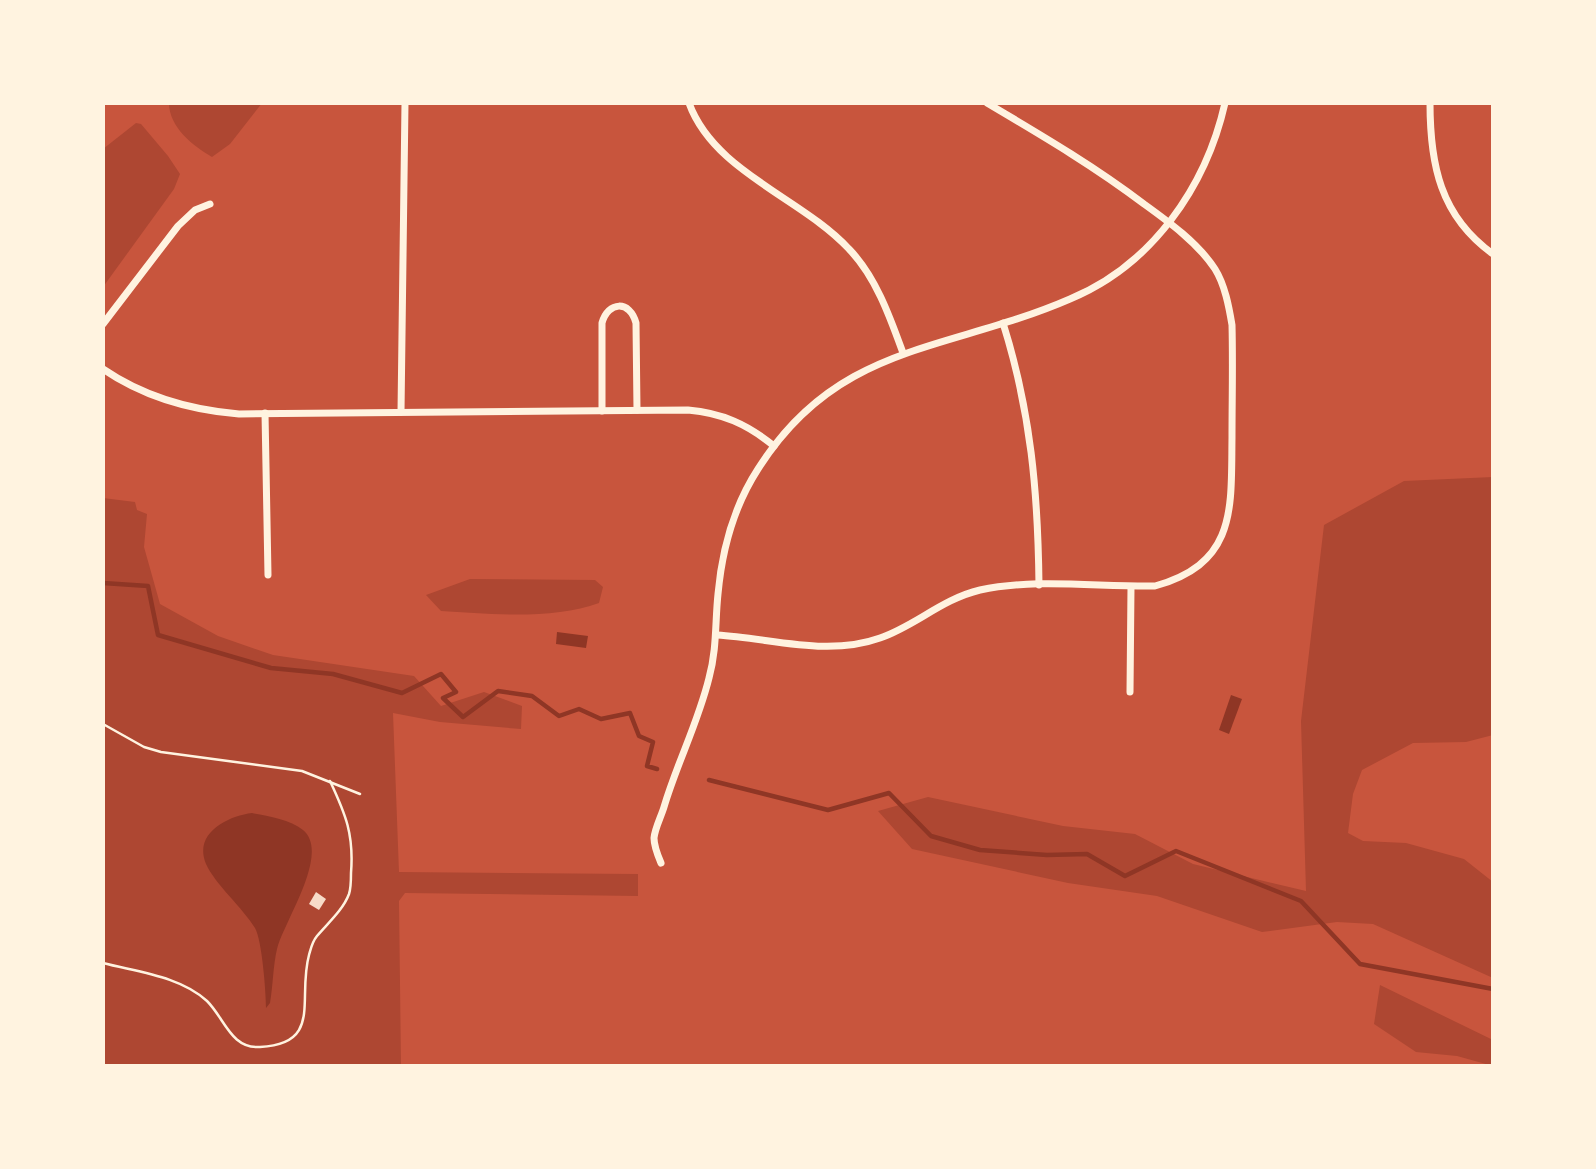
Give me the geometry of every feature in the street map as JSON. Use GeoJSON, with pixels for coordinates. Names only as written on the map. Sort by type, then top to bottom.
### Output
{"type":"FeatureCollection","features":[{"type":"Feature","properties":{"kind":"street"},"geometry":{"type":"LineString","coordinates":[[401,412],[405,103]]}},
{"type":"Feature","properties":{"kind":"street"},"geometry":{"type":"LineString","coordinates":[[689,103],[702,127],[729,158],[828,229],[850,249],[867,272],[903,353]]}},
{"type":"Feature","properties":{"kind":"street"},"geometry":{"type":"LineString","coordinates":[[717,635],[821,647],[862,644],[903,628],[940,604],[962,595],[1039,585],[1130,587],[1155,586],[1173,581],[1202,564],[1222,537],[1231,504],[1233,354],[1229,309],[1216,271],[1203,254],[1169,223],[1089,163],[986,103]]}},
{"type":"Feature","properties":{"kind":"street"},"geometry":{"type":"LineString","coordinates":[[661,863],[654,839],[671,783],[703,703],[717,635],[717,597],[728,536],[742,498],[774,446],[821,397],[847,379],[903,353],[1063,303],[1101,283],[1147,247],[1184,203],[1203,170],[1220,125],[1225,103]]}},
{"type":"Feature","properties":{"kind":"street"},"geometry":{"type":"LineString","coordinates":[[1430,103],[1433,160],[1442,189],[1470,234],[1493,254]]}},
{"type":"Feature","properties":{"kind":"street"},"geometry":{"type":"LineString","coordinates":[[103,324],[178,226],[195,210],[210,204]]}},
{"type":"Feature","properties":{"kind":"street"},"geometry":{"type":"LineString","coordinates":[[602,411],[602,323],[604,314],[619,306],[628,308],[634,314],[636,323],[637,410]]}},
{"type":"Feature","properties":{"kind":"street"},"geometry":{"type":"LineString","coordinates":[[1003,323],[1024,404],[1032,449],[1037,494],[1039,585]]}},
{"type":"Feature","properties":{"kind":"street"},"geometry":{"type":"LineString","coordinates":[[103,369],[129,385],[161,399],[212,412],[709,412],[750,428],[774,446]]}},
{"type":"Feature","properties":{"kind":"street"},"geometry":{"type":"LineString","coordinates":[[265,413],[268,575]]}},
{"type":"Feature","properties":{"kind":"street"},"geometry":{"type":"LineString","coordinates":[[1130,587],[1130,692]]}},
{"type":"Feature","properties":{"kind":"path"},"geometry":{"type":"LineString","coordinates":[[103,724],[144,747],[162,752],[302,771],[360,794]]}},
{"type":"Feature","properties":{"kind":"path"},"geometry":{"type":"LineString","coordinates":[[103,963],[160,977],[192,989],[208,1002],[240,1044],[250,1048],[280,1046],[292,1040],[300,1032],[305,968],[313,941],[350,893],[351,831],[330,781]]}},
{"type":"Feature","properties":{"kind":"shaded area"},"geometry":{"type":"Polygon","coordinates":[[[169,103],[262,103],[230,144],[212,157],[183,135],[173,120],[169,103]]]}},
{"type":"Feature","properties":{"kind":"shaded area"},"geometry":{"type":"Polygon","coordinates":[[[136,123],[141,124],[180,174],[174,189],[103,287],[103,149],[136,123]]]}},
{"type":"Feature","properties":{"kind":"shaded area"},"geometry":{"type":"Polygon","coordinates":[[[1493,477],[1493,735],[1466,742],[1413,743],[1362,770],[1353,794],[1348,833],[1363,841],[1406,843],[1464,859],[1493,882],[1493,978],[1373,924],[1337,922],[1262,932],[1157,896],[1068,883],[912,849],[878,811],[928,797],[1063,826],[1135,834],[1193,864],[1306,891],[1301,721],[1324,525],[1404,481],[1493,477]]]}},
{"type":"Feature","properties":{"kind":"shaded area"},"geometry":{"type":"Polygon","coordinates":[[[103,498],[135,502],[137,510],[147,514],[144,547],[160,604],[218,636],[273,655],[414,676],[441,706],[484,692],[522,706],[521,729],[440,722],[393,713],[399,872],[638,874],[638,896],[405,893],[399,901],[401,1066],[103,1066],[103,498]]]}},
{"type":"Feature","properties":{"kind":"shaded area"},"geometry":{"type":"Polygon","coordinates":[[[470,579],[595,580],[603,587],[599,603],[542,614],[441,611],[426,595],[470,579]]]}},
{"type":"Feature","properties":{"kind":"shaded area"},"geometry":{"type":"Polygon","coordinates":[[[557,632],[588,636],[586,648],[556,644],[557,632]]]}},
{"type":"Feature","properties":{"kind":"shaded area"},"geometry":{"type":"Polygon","coordinates":[[[1231,695],[1242,699],[1229,734],[1219,730],[1231,695]]]}},
{"type":"Feature","properties":{"kind":"shaded area"},"geometry":{"type":"Polygon","coordinates":[[[252,813],[278,818],[298,826],[310,841],[312,854],[303,888],[277,949],[270,1003],[266,1008],[262,954],[255,928],[210,872],[203,853],[204,843],[215,828],[223,822],[252,813]]]}},
{"type":"Feature","properties":{"kind":"shaded area"},"geometry":{"type":"Polygon","coordinates":[[[1380,985],[1493,1040],[1493,1066],[1457,1056],[1416,1052],[1374,1024],[1380,985]]]}},
{"type":"Feature","properties":{"kind":"building"},"geometry":{"type":"Polygon","coordinates":[[[316,892],[326,899],[319,910],[309,904],[316,892]]]}},
{"type":"Feature","properties":{"kind":"waterway"},"geometry":{"type":"LineString","coordinates":[[103,583],[148,586],[158,635],[271,668],[333,674],[402,693],[441,674],[456,692],[443,698],[463,717],[498,691],[532,696],[559,716],[579,709],[601,719],[630,713],[639,736],[653,742],[647,766],[657,769]]}},
{"type":"Feature","properties":{"kind":"waterway"},"geometry":{"type":"LineString","coordinates":[[709,780],[828,810],[889,793],[931,836],[980,850],[1047,855],[1087,854],[1125,876],[1176,851],[1301,901],[1360,964],[1493,989]]}}]}
